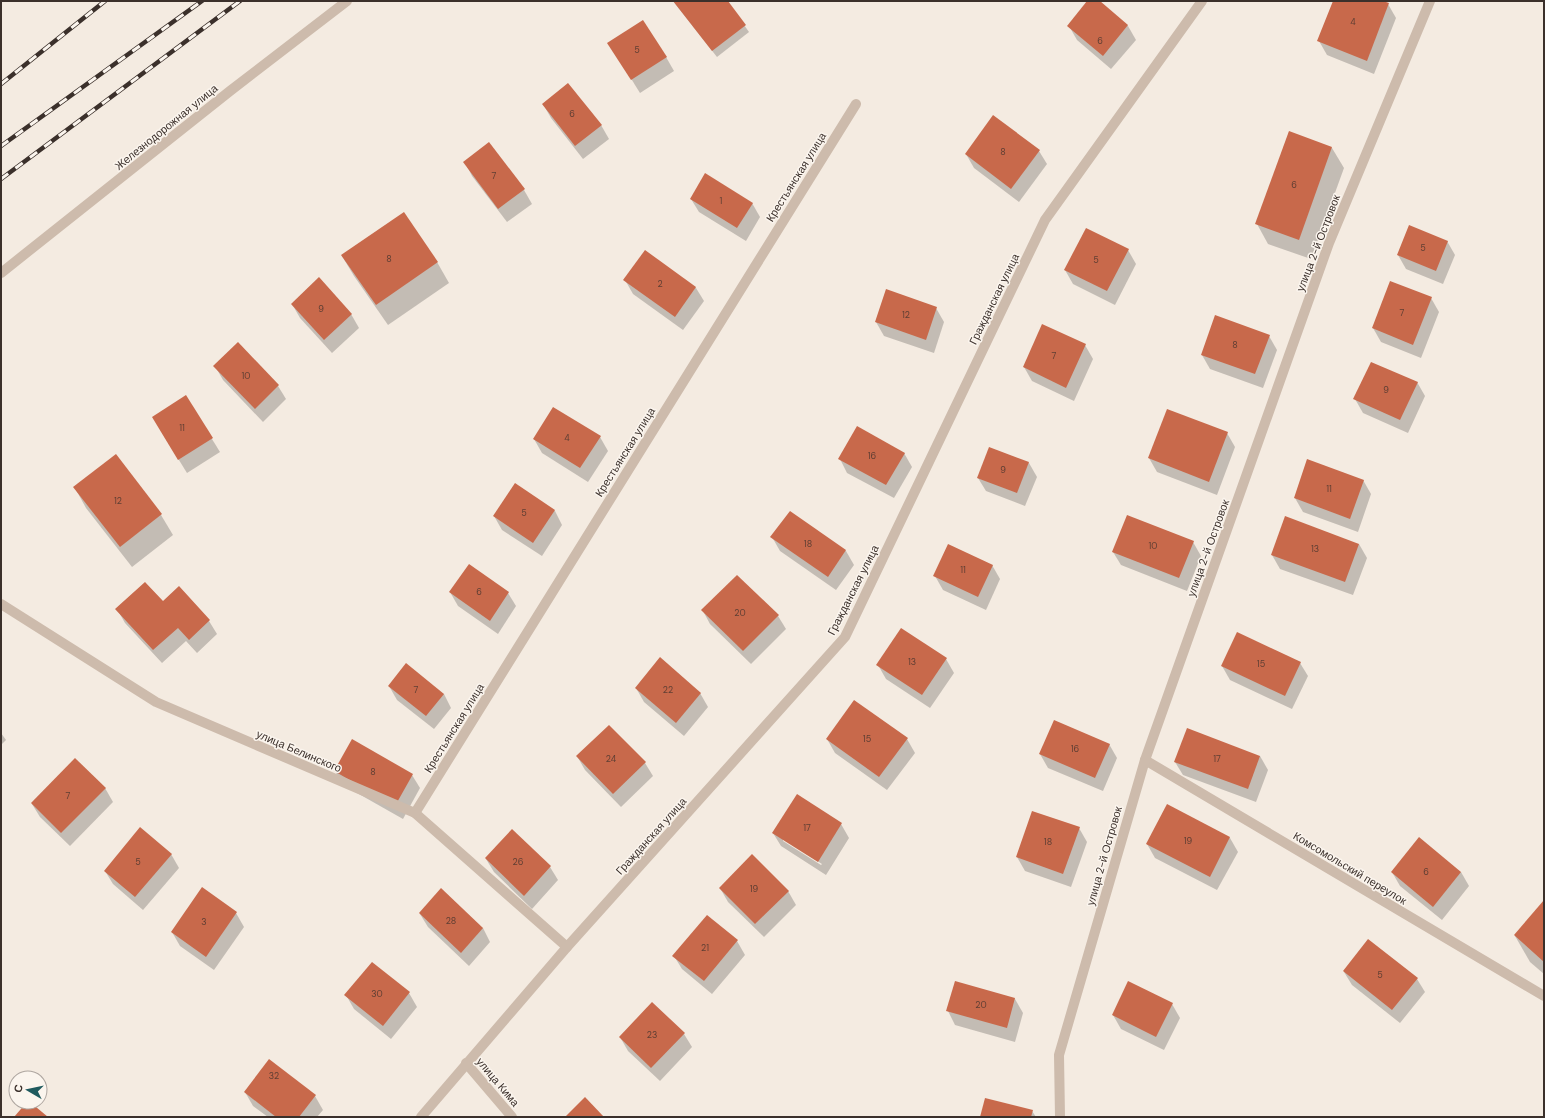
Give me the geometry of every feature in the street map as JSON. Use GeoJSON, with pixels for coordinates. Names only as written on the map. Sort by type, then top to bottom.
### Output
{"type":"FeatureCollection","features":[{"type":"Feature","properties":{"kind":"street","name":"Железнодорожная улица"},"geometry":{"type":"LineString","coordinates":[[1,274],[230,91],[347,1]]}},
{"type":"Feature","properties":{"kind":"street","name":"Гражданская улица"},"geometry":{"type":"LineString","coordinates":[[421,1117],[466,1063],[568,947],[845,637],[1045,220],[1202,1]]}},
{"type":"Feature","properties":{"kind":"street","name":"улица 2-й Островок"},"geometry":{"type":"LineString","coordinates":[[1060,1117],[1059,1055],[1145,760],[1329,243],[1430,1]]}},
{"type":"Feature","properties":{"kind":"street","name":"Крестьянская улица"},"geometry":{"type":"LineString","coordinates":[[415,813],[856,104]]}},
{"type":"Feature","properties":{"kind":"street","name":"улица Белинского"},"geometry":{"type":"LineString","coordinates":[[1,604],[156,702],[415,813],[568,947]]}},
{"type":"Feature","properties":{"kind":"street","name":"Комсомольский переулок"},"geometry":{"type":"LineString","coordinates":[[1145,760],[1544,996]]}},
{"type":"Feature","properties":{"kind":"street","name":"улица Кима"},"geometry":{"type":"LineString","coordinates":[[466,1063],[512,1117]]}},
{"type":"Feature","properties":{"kind":"building"},"geometry":{"type":"Polygon","coordinates":[[[673,1],[728,1],[746,25],[712,51],[673,1]]]}},
{"type":"Feature","properties":{"kind":"building"},"geometry":{"type":"Polygon","coordinates":[[[1087,1],[1100,1],[1128,25],[1103,56],[1067,26],[1087,1]]]}},
{"type":"Feature","properties":{"kind":"building"},"geometry":{"type":"Polygon","coordinates":[[[1333,1],[1383,1],[1389,3],[1367,61],[1317,41],[1333,1]]]}},
{"type":"Feature","properties":{"kind":"building"},"geometry":{"type":"Polygon","coordinates":[[[643,20],[667,57],[631,80],[607,43],[643,20]]]}},
{"type":"Feature","properties":{"kind":"building"},"geometry":{"type":"Polygon","coordinates":[[[568,83],[602,125],[575,146],[542,104],[568,83]]]}},
{"type":"Feature","properties":{"kind":"building"},"geometry":{"type":"Polygon","coordinates":[[[993,115],[1040,150],[1011,189],[965,154],[993,115]]]}},
{"type":"Feature","properties":{"kind":"building"},"geometry":{"type":"Polygon","coordinates":[[[1289,131],[1332,147],[1299,240],[1255,224],[1289,131]]]}},
{"type":"Feature","properties":{"kind":"building"},"geometry":{"type":"Polygon","coordinates":[[[489,142],[525,189],[498,209],[463,162],[489,142]]]}},
{"type":"Feature","properties":{"kind":"building"},"geometry":{"type":"Polygon","coordinates":[[[705,173],[753,203],[737,228],[690,199],[705,173]]]}},
{"type":"Feature","properties":{"kind":"building"},"geometry":{"type":"Polygon","coordinates":[[[404,212],[438,262],[376,305],[341,255],[404,212]]]}},
{"type":"Feature","properties":{"kind":"building"},"geometry":{"type":"Polygon","coordinates":[[[1409,225],[1448,241],[1436,271],[1397,255],[1409,225]]]}},
{"type":"Feature","properties":{"kind":"building"},"geometry":{"type":"Polygon","coordinates":[[[1086,228],[1129,249],[1107,291],[1064,270],[1086,228]]]}},
{"type":"Feature","properties":{"kind":"building"},"geometry":{"type":"Polygon","coordinates":[[[645,250],[696,287],[675,317],[623,280],[645,250]]]}},
{"type":"Feature","properties":{"kind":"building"},"geometry":{"type":"Polygon","coordinates":[[[319,277],[352,314],[324,340],[291,304],[319,277]]]}},
{"type":"Feature","properties":{"kind":"building"},"geometry":{"type":"Polygon","coordinates":[[[1390,281],[1432,297],[1413,345],[1372,328],[1390,281]]]}},
{"type":"Feature","properties":{"kind":"building"},"geometry":{"type":"Polygon","coordinates":[[[886,289],[937,307],[926,340],[875,322],[886,289]]]}},
{"type":"Feature","properties":{"kind":"building"},"geometry":{"type":"Polygon","coordinates":[[[1215,315],[1270,335],[1255,374],[1201,355],[1215,315]]]}},
{"type":"Feature","properties":{"kind":"building"},"geometry":{"type":"Polygon","coordinates":[[[1042,324],[1086,344],[1066,388],[1023,367],[1042,324]]]}},
{"type":"Feature","properties":{"kind":"building"},"geometry":{"type":"Polygon","coordinates":[[[238,342],[279,385],[255,409],[213,366],[238,342]]]}},
{"type":"Feature","properties":{"kind":"building"},"geometry":{"type":"Polygon","coordinates":[[[1371,362],[1418,382],[1400,420],[1353,399],[1371,362]]]}},
{"type":"Feature","properties":{"kind":"building"},"geometry":{"type":"Polygon","coordinates":[[[186,395],[213,438],[178,460],[152,417],[186,395]]]}},
{"type":"Feature","properties":{"kind":"building"},"geometry":{"type":"Polygon","coordinates":[[[553,407],[601,436],[580,468],[533,439],[553,407]]]}},
{"type":"Feature","properties":{"kind":"building"},"geometry":{"type":"Polygon","coordinates":[[[1167,409],[1228,432],[1209,482],[1148,458],[1167,409]]]}},
{"type":"Feature","properties":{"kind":"building"},"geometry":{"type":"Polygon","coordinates":[[[857,426],[905,453],[886,485],[838,459],[857,426]]]}},
{"type":"Feature","properties":{"kind":"building"},"geometry":{"type":"Polygon","coordinates":[[[989,447],[1029,462],[1017,493],[977,478],[989,447]]]}},
{"type":"Feature","properties":{"kind":"building"},"geometry":{"type":"Polygon","coordinates":[[[116,454],[162,514],[120,547],[73,487],[116,454]]]}},
{"type":"Feature","properties":{"kind":"building"},"geometry":{"type":"Polygon","coordinates":[[[1307,459],[1364,480],[1350,519],[1294,498],[1307,459]]]}},
{"type":"Feature","properties":{"kind":"building"},"geometry":{"type":"Polygon","coordinates":[[[515,483],[555,510],[533,543],[493,516],[515,483]]]}},
{"type":"Feature","properties":{"kind":"building"},"geometry":{"type":"Polygon","coordinates":[[[790,511],[846,550],[828,577],[770,537],[790,511]]]}},
{"type":"Feature","properties":{"kind":"building"},"geometry":{"type":"Polygon","coordinates":[[[1127,515],[1194,541],[1179,578],[1112,552],[1127,515]]]}},
{"type":"Feature","properties":{"kind":"building"},"geometry":{"type":"Polygon","coordinates":[[[1285,516],[1359,544],[1345,582],[1271,555],[1285,516]]]}},
{"type":"Feature","properties":{"kind":"building"},"geometry":{"type":"Polygon","coordinates":[[[948,544],[993,565],[978,597],[933,576],[948,544]]]}},
{"type":"Feature","properties":{"kind":"building"},"geometry":{"type":"Polygon","coordinates":[[[469,564],[509,592],[490,621],[449,592],[469,564]]]}},
{"type":"Feature","properties":{"kind":"building"},"geometry":{"type":"Polygon","coordinates":[[[737,575],[779,615],[743,651],[701,610],[737,575]]]}},
{"type":"Feature","properties":{"kind":"building"},"geometry":{"type":"Polygon","coordinates":[[[145,582],[163,601],[179,586],[210,620],[189,640],[178,628],[153,650],[115,609],[145,582]]]}},
{"type":"Feature","properties":{"kind":"building"},"geometry":{"type":"Polygon","coordinates":[[[901,628],[947,658],[922,695],[876,665],[901,628]]]}},
{"type":"Feature","properties":{"kind":"building"},"geometry":{"type":"Polygon","coordinates":[[[1237,632],[1301,662],[1285,696],[1221,666],[1237,632]]]}},
{"type":"Feature","properties":{"kind":"building"},"geometry":{"type":"Polygon","coordinates":[[[660,657],[701,693],[676,723],[635,688],[660,657]]]}},
{"type":"Feature","properties":{"kind":"building"},"geometry":{"type":"Polygon","coordinates":[[[406,663],[444,694],[426,716],[388,686],[406,663]]]}},
{"type":"Feature","properties":{"kind":"building"},"geometry":{"type":"Polygon","coordinates":[[[854,700],[908,738],[879,777],[826,739],[854,700]]]}},
{"type":"Feature","properties":{"kind":"building"},"geometry":{"type":"Polygon","coordinates":[[[1054,720],[1110,744],[1095,778],[1039,754],[1054,720]]]}},
{"type":"Feature","properties":{"kind":"building"},"geometry":{"type":"Polygon","coordinates":[[[609,725],[646,762],[613,794],[576,756],[609,725]]]}},
{"type":"Feature","properties":{"kind":"building"},"geometry":{"type":"Polygon","coordinates":[[[1187,728],[1260,756],[1248,789],[1174,762],[1187,728]]]}},
{"type":"Feature","properties":{"kind":"building"},"geometry":{"type":"Polygon","coordinates":[[[352,739],[413,774],[395,806],[334,771],[352,739]]]}},
{"type":"Feature","properties":{"kind":"building"},"geometry":{"type":"Polygon","coordinates":[[[75,758],[106,788],[61,833],[31,803],[75,758]]]}},
{"type":"Feature","properties":{"kind":"building"},"geometry":{"type":"Polygon","coordinates":[[[797,794],[842,823],[818,862],[772,833],[797,794]]]}},
{"type":"Feature","properties":{"kind":"building"},"geometry":{"type":"Polygon","coordinates":[[[1167,804],[1230,837],[1210,877],[1146,844],[1167,804]]]}},
{"type":"Feature","properties":{"kind":"building"},"geometry":{"type":"Polygon","coordinates":[[[1032,811],[1080,827],[1063,874],[1016,857],[1032,811]]]}},
{"type":"Feature","properties":{"kind":"building"},"geometry":{"type":"Polygon","coordinates":[[[140,827],[172,854],[135,897],[104,871],[140,827]]]}},
{"type":"Feature","properties":{"kind":"building"},"geometry":{"type":"Polygon","coordinates":[[[512,829],[551,866],[524,896],[485,858],[512,829]]]}},
{"type":"Feature","properties":{"kind":"building"},"geometry":{"type":"Polygon","coordinates":[[[1419,837],[1461,872],[1433,907],[1391,872],[1419,837]]]}},
{"type":"Feature","properties":{"kind":"building"},"geometry":{"type":"Polygon","coordinates":[[[752,854],[789,891],[755,924],[719,888],[752,854]]]}},
{"type":"Feature","properties":{"kind":"building"},"geometry":{"type":"Polygon","coordinates":[[[202,887],[237,912],[206,957],[171,932],[202,887]]]}},
{"type":"Feature","properties":{"kind":"building"},"geometry":{"type":"Polygon","coordinates":[[[441,888],[483,928],[461,953],[419,913],[441,888]]]}},
{"type":"Feature","properties":{"kind":"building"},"geometry":{"type":"Polygon","coordinates":[[[1544,900],[1544,962],[1514,935],[1544,900]]]}},
{"type":"Feature","properties":{"kind":"building"},"geometry":{"type":"Polygon","coordinates":[[[707,915],[738,940],[704,981],[672,956],[707,915]]]}},
{"type":"Feature","properties":{"kind":"building"},"geometry":{"type":"Polygon","coordinates":[[[1368,939],[1418,978],[1392,1010],[1343,971],[1368,939]]]}},
{"type":"Feature","properties":{"kind":"building"},"geometry":{"type":"Polygon","coordinates":[[[372,962],[410,992],[383,1026],[344,995],[372,962]]]}},
{"type":"Feature","properties":{"kind":"building"},"geometry":{"type":"Polygon","coordinates":[[[955,981],[1015,998],[1007,1028],[946,1011],[955,981]]]}},
{"type":"Feature","properties":{"kind":"building"},"geometry":{"type":"Polygon","coordinates":[[[1128,981],[1173,1003],[1156,1037],[1112,1015],[1128,981]]]}},
{"type":"Feature","properties":{"kind":"building"},"geometry":{"type":"Polygon","coordinates":[[[652,1002],[685,1033],[651,1068],[619,1037],[652,1002]]]}},
{"type":"Feature","properties":{"kind":"building"},"geometry":{"type":"Polygon","coordinates":[[[269,1059],[316,1095],[299,1117],[276,1117],[244,1092],[269,1059]]]}},
{"type":"Feature","properties":{"kind":"building"},"geometry":{"type":"Polygon","coordinates":[[[585,1097],[604,1117],[565,1117],[585,1097]]]}},
{"type":"Feature","properties":{"kind":"building"},"geometry":{"type":"Polygon","coordinates":[[[985,1098],[1033,1110],[1031,1117],[980,1117],[985,1098]]]}},
{"type":"Feature","properties":{"kind":"building"},"geometry":{"type":"Polygon","coordinates":[[[20,1110],[40,1110],[48,1117],[14,1117],[20,1110]]]}},
{"type":"Feature","properties":{"kind":"railway"},"geometry":{"type":"LineString","coordinates":[[1,84],[105,1]]}},
{"type":"Feature","properties":{"kind":"railway"},"geometry":{"type":"LineString","coordinates":[[1,146],[202,1]]}},
{"type":"Feature","properties":{"kind":"railway"},"geometry":{"type":"LineString","coordinates":[[1,179],[240,1]]}}]}
